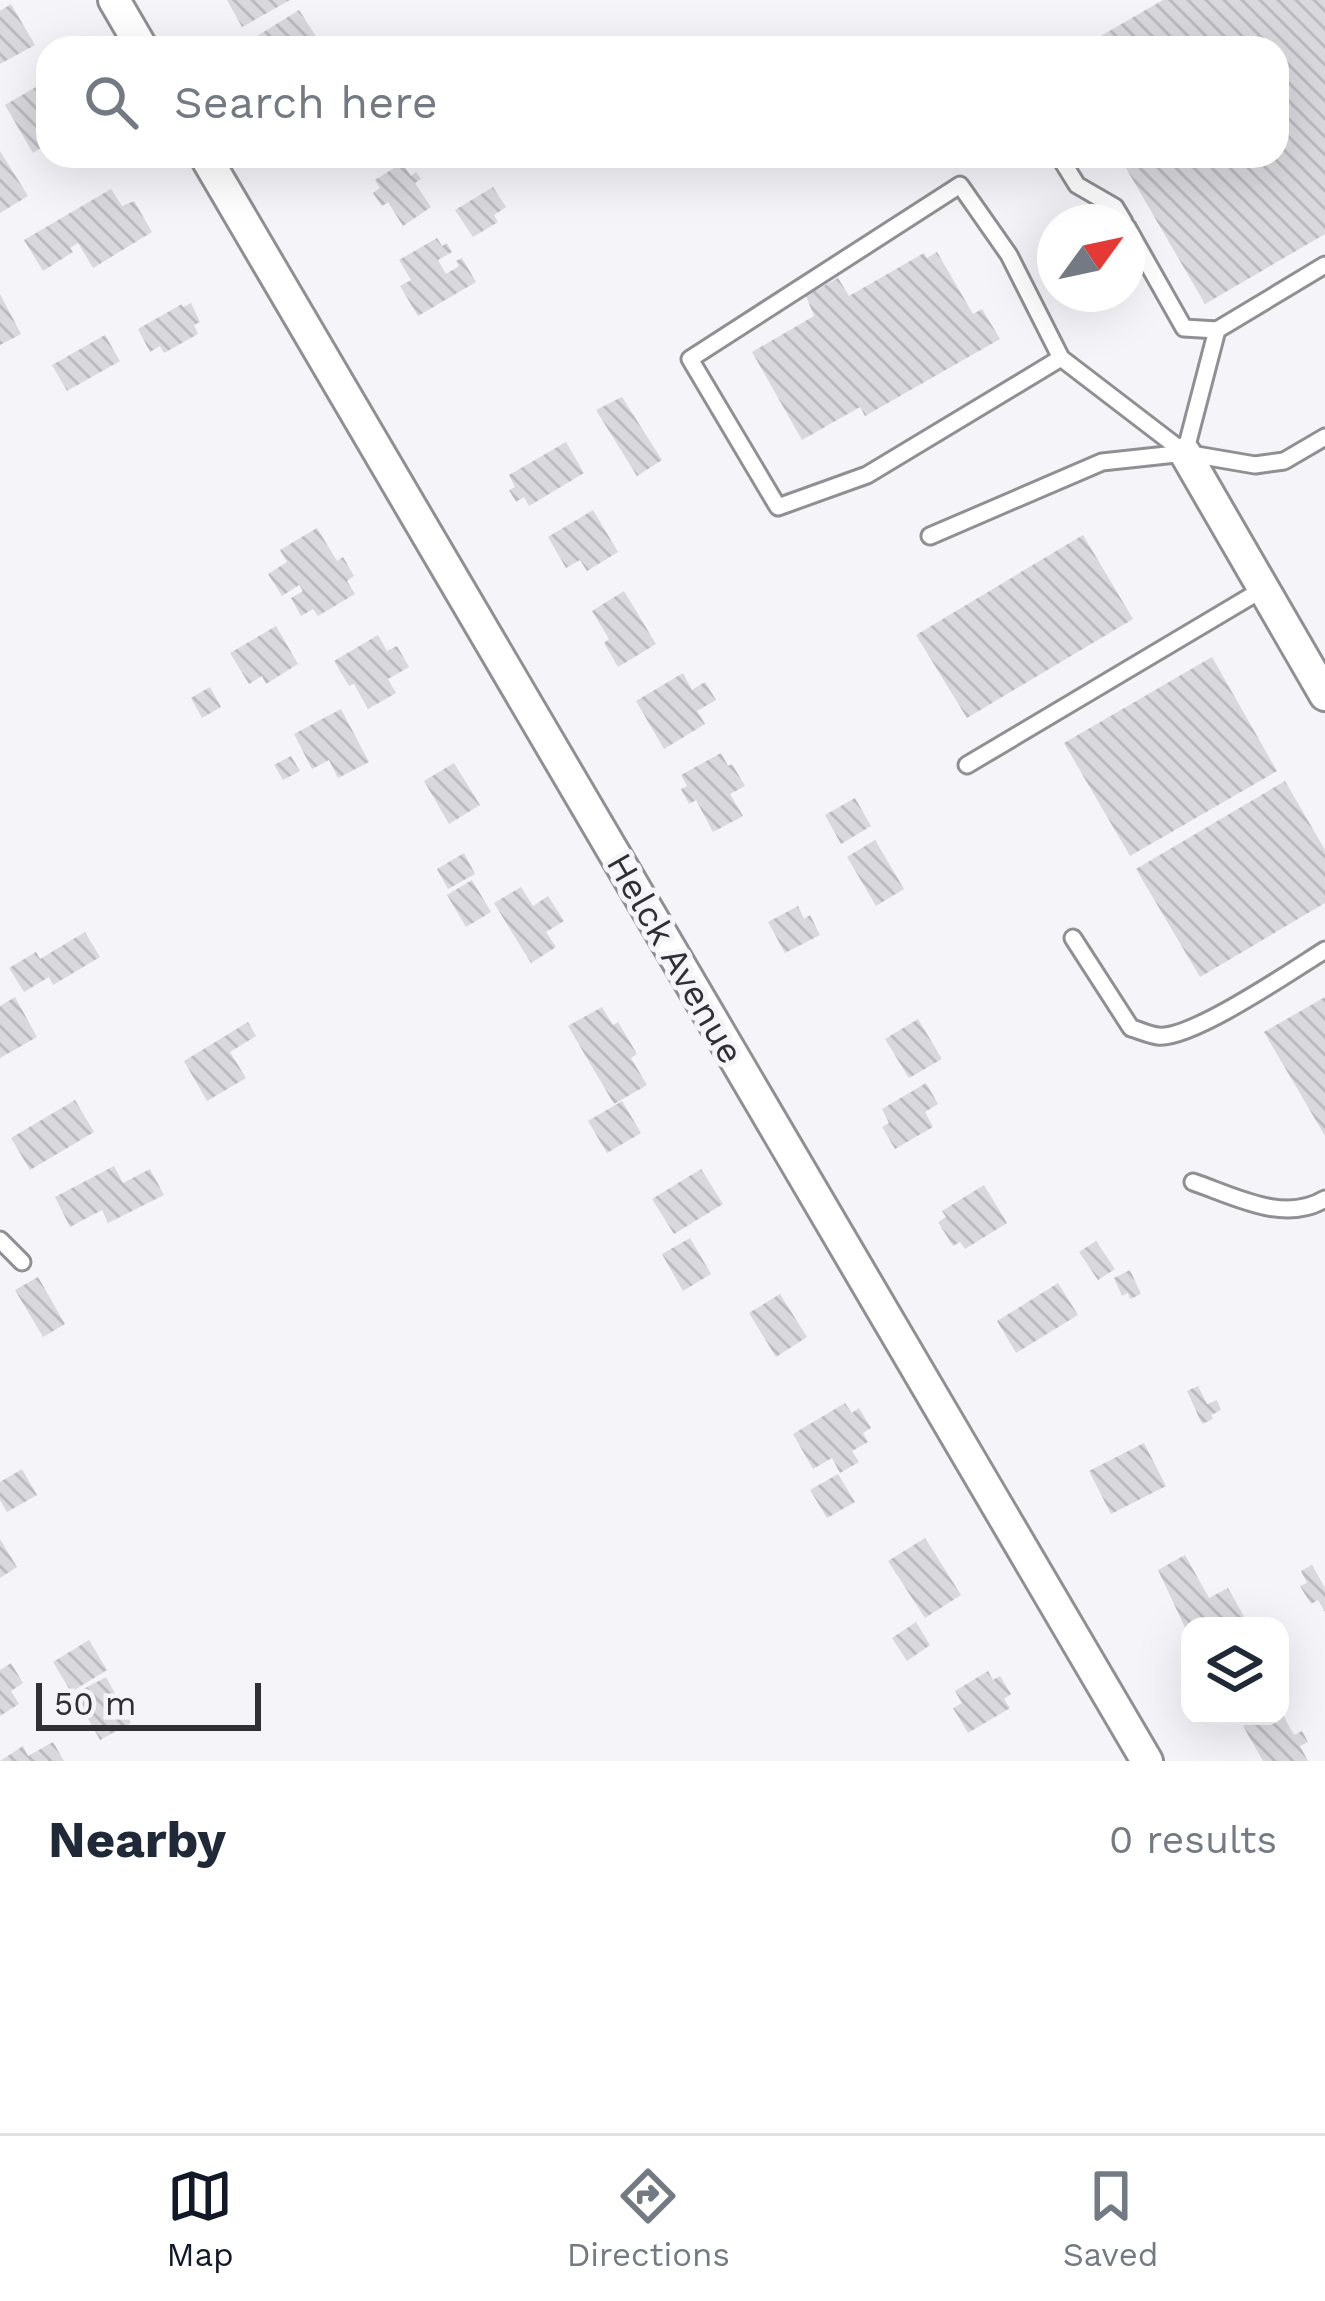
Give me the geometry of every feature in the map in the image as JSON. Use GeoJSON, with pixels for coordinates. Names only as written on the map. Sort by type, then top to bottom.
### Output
{"type":"FeatureCollection","features":[{"type":"Feature","properties":{"kind":"street"},"geometry":{"type":"LineString","coordinates":[[114,0],[135,36]]}},
{"type":"Feature","properties":{"kind":"street","name":"Helck Avenue"},"geometry":{"type":"LineString","coordinates":[[213,168],[1147,1761]]}},
{"type":"Feature","properties":{"kind":"street"},"geometry":{"type":"LineString","coordinates":[[1185,453],[1325,694]]}},
{"type":"Feature","properties":{"kind":"lane"},"geometry":{"type":"LineString","coordinates":[[1066,168],[1077,185],[1110,204]]}},
{"type":"Feature","properties":{"kind":"lane"},"geometry":{"type":"LineString","coordinates":[[1061,358],[866,475],[778,508],[690,359],[960,185],[1009,255],[1061,358],[1185,453]]}},
{"type":"Feature","properties":{"kind":"lane"},"geometry":{"type":"LineString","coordinates":[[1145,259],[1184,328],[1217,330],[1325,265]]}},
{"type":"Feature","properties":{"kind":"lane"},"geometry":{"type":"LineString","coordinates":[[1185,453],[1217,330]]}},
{"type":"Feature","properties":{"kind":"lane"},"geometry":{"type":"LineString","coordinates":[[930,536],[1102,462],[1185,453],[1255,465],[1283,461],[1325,437]]}},
{"type":"Feature","properties":{"kind":"lane"},"geometry":{"type":"LineString","coordinates":[[968,764],[1263,590]]}},
{"type":"Feature","properties":{"kind":"lane"},"geometry":{"type":"LineString","coordinates":[[1073,938],[1131,1028],[1161,1037],[1244,1001],[1325,950]]}},
{"type":"Feature","properties":{"kind":"lane"},"geometry":{"type":"LineString","coordinates":[[1192,1182],[1279,1210],[1325,1199]]}},
{"type":"Feature","properties":{"kind":"lane"},"geometry":{"type":"LineString","coordinates":[[0,1240],[22,1262]]}},
{"type":"Feature","properties":{"kind":"building"},"geometry":{"type":"Polygon","coordinates":[[[227,0],[290,0],[242,27],[227,0]]]}},
{"type":"Feature","properties":{"kind":"building"},"geometry":{"type":"Polygon","coordinates":[[[1163,0],[1325,0],[1325,234],[1205,304],[1126,168],[1289,168],[1289,36],[1101,36],[1163,0]]]}},
{"type":"Feature","properties":{"kind":"building"},"geometry":{"type":"Polygon","coordinates":[[[11,4],[35,45],[0,64],[0,11],[11,4]]]}},
{"type":"Feature","properties":{"kind":"building"},"geometry":{"type":"Polygon","coordinates":[[[299,10],[316,36],[257,36],[299,10]]]}},
{"type":"Feature","properties":{"kind":"building"},"geometry":{"type":"Polygon","coordinates":[[[36,87],[36,151],[33,153],[5,105],[36,87]]]}},
{"type":"Feature","properties":{"kind":"building"},"geometry":{"type":"Polygon","coordinates":[[[0,151],[28,196],[0,213],[0,151]]]}},
{"type":"Feature","properties":{"kind":"building"},"geometry":{"type":"Polygon","coordinates":[[[394,168],[405,168],[411,176],[416,172],[421,179],[415,183],[431,207],[403,226],[388,202],[382,206],[373,193],[380,188],[375,180],[394,168]]]}},
{"type":"Feature","properties":{"kind":"building"},"geometry":{"type":"Polygon","coordinates":[[[493,187],[506,207],[494,215],[498,222],[473,237],[455,210],[493,187]]]}},
{"type":"Feature","properties":{"kind":"building"},"geometry":{"type":"Polygon","coordinates":[[[111,189],[122,206],[134,201],[152,232],[93,268],[78,243],[70,248],[73,252],[43,271],[24,240],[111,189]]]}},
{"type":"Feature","properties":{"kind":"building"},"geometry":{"type":"Polygon","coordinates":[[[437,238],[452,252],[438,260],[446,274],[462,258],[476,282],[418,316],[400,286],[411,280],[399,260],[437,238]]]}},
{"type":"Feature","properties":{"kind":"building"},"geometry":{"type":"Polygon","coordinates":[[[937,252],[973,314],[982,309],[1000,339],[865,416],[860,407],[802,440],[752,352],[814,316],[806,296],[838,278],[849,296],[924,253],[927,258],[937,252]]]}},
{"type":"Feature","properties":{"kind":"building"},"geometry":{"type":"Polygon","coordinates":[[[0,294],[21,334],[0,345],[0,294]]]}},
{"type":"Feature","properties":{"kind":"building"},"geometry":{"type":"Polygon","coordinates":[[[191,303],[200,322],[194,325],[198,334],[164,353],[160,346],[150,352],[138,329],[191,303]]]}},
{"type":"Feature","properties":{"kind":"building"},"geometry":{"type":"Polygon","coordinates":[[[105,335],[120,361],[67,391],[52,365],[105,335]]]}},
{"type":"Feature","properties":{"kind":"building"},"geometry":{"type":"Polygon","coordinates":[[[622,397],[662,460],[637,476],[596,410],[622,397]]]}},
{"type":"Feature","properties":{"kind":"building"},"geometry":{"type":"Polygon","coordinates":[[[566,442],[584,473],[529,506],[524,497],[516,502],[509,490],[515,487],[509,475],[566,442]]]}},
{"type":"Feature","properties":{"kind":"building"},"geometry":{"type":"Polygon","coordinates":[[[593,510],[618,552],[587,571],[580,560],[566,568],[548,537],[593,510]]]}},
{"type":"Feature","properties":{"kind":"building"},"geometry":{"type":"Polygon","coordinates":[[[317,528],[337,561],[343,557],[354,576],[347,581],[355,594],[318,616],[313,609],[301,616],[291,598],[303,591],[299,585],[282,596],[268,574],[287,562],[280,550],[317,528]]]}},
{"type":"Feature","properties":{"kind":"building"},"geometry":{"type":"Polygon","coordinates":[[[1083,535],[1133,619],[967,718],[916,635],[1083,535]]]}},
{"type":"Feature","properties":{"kind":"building"},"geometry":{"type":"Polygon","coordinates":[[[624,591],[656,644],[618,667],[604,643],[609,639],[592,611],[624,591]]]}},
{"type":"Feature","properties":{"kind":"building"},"geometry":{"type":"Polygon","coordinates":[[[276,626],[298,664],[266,684],[262,676],[249,684],[230,653],[276,626]]]}},
{"type":"Feature","properties":{"kind":"building"},"geometry":{"type":"Polygon","coordinates":[[[378,635],[387,651],[397,646],[409,667],[388,679],[396,693],[368,709],[334,661],[378,635]]]}},
{"type":"Feature","properties":{"kind":"building"},"geometry":{"type":"Polygon","coordinates":[[[1212,657],[1277,771],[1130,856],[1064,743],[1212,657]]]}},
{"type":"Feature","properties":{"kind":"building"},"geometry":{"type":"Polygon","coordinates":[[[683,673],[692,690],[705,682],[716,700],[697,711],[705,724],[664,749],[636,701],[683,673]]]}},
{"type":"Feature","properties":{"kind":"building"},"geometry":{"type":"Polygon","coordinates":[[[210,687],[221,707],[202,718],[191,698],[210,687]]]}},
{"type":"Feature","properties":{"kind":"building"},"geometry":{"type":"Polygon","coordinates":[[[341,709],[369,762],[338,778],[329,760],[312,769],[294,734],[341,709]]]}},
{"type":"Feature","properties":{"kind":"building"},"geometry":{"type":"Polygon","coordinates":[[[721,753],[745,786],[730,794],[743,816],[713,832],[696,800],[689,804],[681,789],[687,786],[681,775],[721,753]]]}},
{"type":"Feature","properties":{"kind":"building"},"geometry":{"type":"Polygon","coordinates":[[[291,756],[300,771],[283,780],[274,765],[291,756]]]}},
{"type":"Feature","properties":{"kind":"building"},"geometry":{"type":"Polygon","coordinates":[[[454,763],[480,805],[449,824],[424,781],[454,763]]]}},
{"type":"Feature","properties":{"kind":"building"},"geometry":{"type":"Polygon","coordinates":[[[1285,781],[1325,850],[1325,903],[1200,977],[1136,869],[1285,781]]]}},
{"type":"Feature","properties":{"kind":"building"},"geometry":{"type":"Polygon","coordinates":[[[855,798],[871,826],[841,844],[825,815],[855,798]]]}},
{"type":"Feature","properties":{"kind":"building"},"geometry":{"type":"Polygon","coordinates":[[[875,840],[904,889],[876,906],[847,857],[875,840]]]}},
{"type":"Feature","properties":{"kind":"building"},"geometry":{"type":"Polygon","coordinates":[[[464,853],[475,874],[448,889],[437,869],[464,853]]]}},
{"type":"Feature","properties":{"kind":"building"},"geometry":{"type":"Polygon","coordinates":[[[472,880],[491,912],[466,927],[447,895],[472,880]]]}},
{"type":"Feature","properties":{"kind":"building"},"geometry":{"type":"Polygon","coordinates":[[[521,887],[533,906],[548,896],[564,921],[546,932],[556,947],[531,963],[494,903],[521,887]]]}},
{"type":"Feature","properties":{"kind":"building"},"geometry":{"type":"Polygon","coordinates":[[[798,906],[804,919],[810,915],[820,935],[785,953],[768,922],[798,906]]]}},
{"type":"Feature","properties":{"kind":"building"},"geometry":{"type":"Polygon","coordinates":[[[85,932],[100,957],[53,985],[49,977],[24,992],[9,968],[36,952],[40,959],[85,932]]]}},
{"type":"Feature","properties":{"kind":"building"},"geometry":{"type":"Polygon","coordinates":[[[15,997],[37,1037],[0,1058],[0,1006],[15,997]]]}},
{"type":"Feature","properties":{"kind":"building"},"geometry":{"type":"Polygon","coordinates":[[[1325,997],[1325,1136],[1264,1032],[1325,997]]]}},
{"type":"Feature","properties":{"kind":"building"},"geometry":{"type":"Polygon","coordinates":[[[602,1007],[613,1025],[618,1022],[637,1054],[631,1058],[647,1085],[614,1104],[568,1026],[602,1007]]]}},
{"type":"Feature","properties":{"kind":"building"},"geometry":{"type":"Polygon","coordinates":[[[918,1019],[942,1059],[909,1078],[885,1039],[918,1019]]]}},
{"type":"Feature","properties":{"kind":"building"},"geometry":{"type":"Polygon","coordinates":[[[248,1022],[256,1036],[230,1052],[246,1078],[207,1101],[184,1061],[248,1022]]]}},
{"type":"Feature","properties":{"kind":"building"},"geometry":{"type":"Polygon","coordinates":[[[926,1083],[938,1104],[925,1112],[933,1127],[895,1149],[882,1127],[889,1123],[882,1109],[926,1083]]]}},
{"type":"Feature","properties":{"kind":"building"},"geometry":{"type":"Polygon","coordinates":[[[75,1100],[94,1132],[30,1170],[11,1138],[75,1100]]]}},
{"type":"Feature","properties":{"kind":"building"},"geometry":{"type":"Polygon","coordinates":[[[622,1101],[641,1133],[607,1153],[588,1121],[622,1101]]]}},
{"type":"Feature","properties":{"kind":"building"},"geometry":{"type":"Polygon","coordinates":[[[114,1166],[123,1183],[150,1169],[164,1195],[108,1223],[102,1210],[70,1227],[55,1197],[114,1166]]]}},
{"type":"Feature","properties":{"kind":"building"},"geometry":{"type":"Polygon","coordinates":[[[701,1169],[723,1204],[674,1234],[652,1199],[701,1169]]]}},
{"type":"Feature","properties":{"kind":"building"},"geometry":{"type":"Polygon","coordinates":[[[984,1185],[1007,1223],[965,1249],[960,1242],[953,1246],[938,1222],[946,1217],[942,1211],[984,1185]]]}},
{"type":"Feature","properties":{"kind":"building"},"geometry":{"type":"Polygon","coordinates":[[[690,1238],[711,1274],[683,1291],[662,1254],[690,1238]]]}},
{"type":"Feature","properties":{"kind":"building"},"geometry":{"type":"Polygon","coordinates":[[[1096,1241],[1115,1269],[1098,1280],[1079,1252],[1096,1241]]]}},
{"type":"Feature","properties":{"kind":"building"},"geometry":{"type":"Polygon","coordinates":[[[1130,1270],[1141,1294],[1130,1299],[1128,1293],[1122,1296],[1114,1278],[1130,1270]]]}},
{"type":"Feature","properties":{"kind":"building"},"geometry":{"type":"Polygon","coordinates":[[[38,1277],[65,1324],[43,1337],[15,1290],[38,1277]]]}},
{"type":"Feature","properties":{"kind":"building"},"geometry":{"type":"Polygon","coordinates":[[[1058,1283],[1078,1315],[1016,1353],[997,1321],[1058,1283]]]}},
{"type":"Feature","properties":{"kind":"building"},"geometry":{"type":"Polygon","coordinates":[[[780,1294],[807,1337],[776,1357],[749,1313],[780,1294]]]}},
{"type":"Feature","properties":{"kind":"building"},"geometry":{"type":"Polygon","coordinates":[[[1198,1386],[1207,1404],[1217,1400],[1221,1410],[1202,1424],[1187,1391],[1198,1386]]]}},
{"type":"Feature","properties":{"kind":"building"},"geometry":{"type":"Polygon","coordinates":[[[845,1403],[852,1413],[859,1408],[871,1428],[863,1433],[868,1442],[852,1451],[859,1462],[840,1473],[832,1458],[813,1469],[793,1434],[845,1403]]]}},
{"type":"Feature","properties":{"kind":"building"},"geometry":{"type":"Polygon","coordinates":[[[1144,1443],[1166,1486],[1111,1514],[1089,1471],[1144,1443]]]}},
{"type":"Feature","properties":{"kind":"building"},"geometry":{"type":"Polygon","coordinates":[[[22,1469],[37,1495],[7,1512],[0,1500],[0,1482],[22,1469]]]}},
{"type":"Feature","properties":{"kind":"building"},"geometry":{"type":"Polygon","coordinates":[[[838,1474],[855,1502],[827,1518],[810,1490],[838,1474]]]}},
{"type":"Feature","properties":{"kind":"building"},"geometry":{"type":"Polygon","coordinates":[[[925,1538],[961,1595],[925,1618],[888,1561],[925,1538]]]}},
{"type":"Feature","properties":{"kind":"building"},"geometry":{"type":"Polygon","coordinates":[[[0,1539],[17,1567],[0,1578],[0,1539]]]}},
{"type":"Feature","properties":{"kind":"building"},"geometry":{"type":"Polygon","coordinates":[[[1185,1555],[1209,1598],[1228,1588],[1244,1617],[1181,1619],[1158,1570],[1185,1555]]]}},
{"type":"Feature","properties":{"kind":"building"},"geometry":{"type":"Polygon","coordinates":[[[1312,1565],[1325,1588],[1325,1612],[1318,1600],[1311,1604],[1300,1586],[1307,1583],[1301,1571],[1312,1565]]]}},
{"type":"Feature","properties":{"kind":"building"},"geometry":{"type":"Polygon","coordinates":[[[916,1622],[930,1645],[907,1661],[892,1638],[916,1622]]]}},
{"type":"Feature","properties":{"kind":"building"},"geometry":{"type":"Polygon","coordinates":[[[89,1640],[107,1670],[71,1692],[53,1662],[89,1640]]]}},
{"type":"Feature","properties":{"kind":"building"},"geometry":{"type":"Polygon","coordinates":[[[11,1663],[23,1683],[11,1691],[19,1704],[0,1716],[0,1670],[11,1663]]]}},
{"type":"Feature","properties":{"kind":"building"},"geometry":{"type":"Polygon","coordinates":[[[988,1671],[993,1680],[1000,1676],[1011,1694],[1004,1699],[1010,1708],[968,1733],[953,1708],[962,1703],[955,1691],[988,1671]]]}},
{"type":"Feature","properties":{"kind":"building"},"geometry":{"type":"Polygon","coordinates":[[[106,1677],[131,1723],[100,1740],[74,1694],[106,1677]]]}},
{"type":"Feature","properties":{"kind":"building"},"geometry":{"type":"Polygon","coordinates":[[[1288,1725],[1294,1735],[1302,1731],[1308,1742],[1300,1746],[1308,1761],[1263,1761],[1243,1726],[1288,1725]]]}},
{"type":"Feature","properties":{"kind":"building"},"geometry":{"type":"Polygon","coordinates":[[[53,1742],[64,1761],[0,1761],[23,1746],[28,1756],[53,1742]]]}}]}
